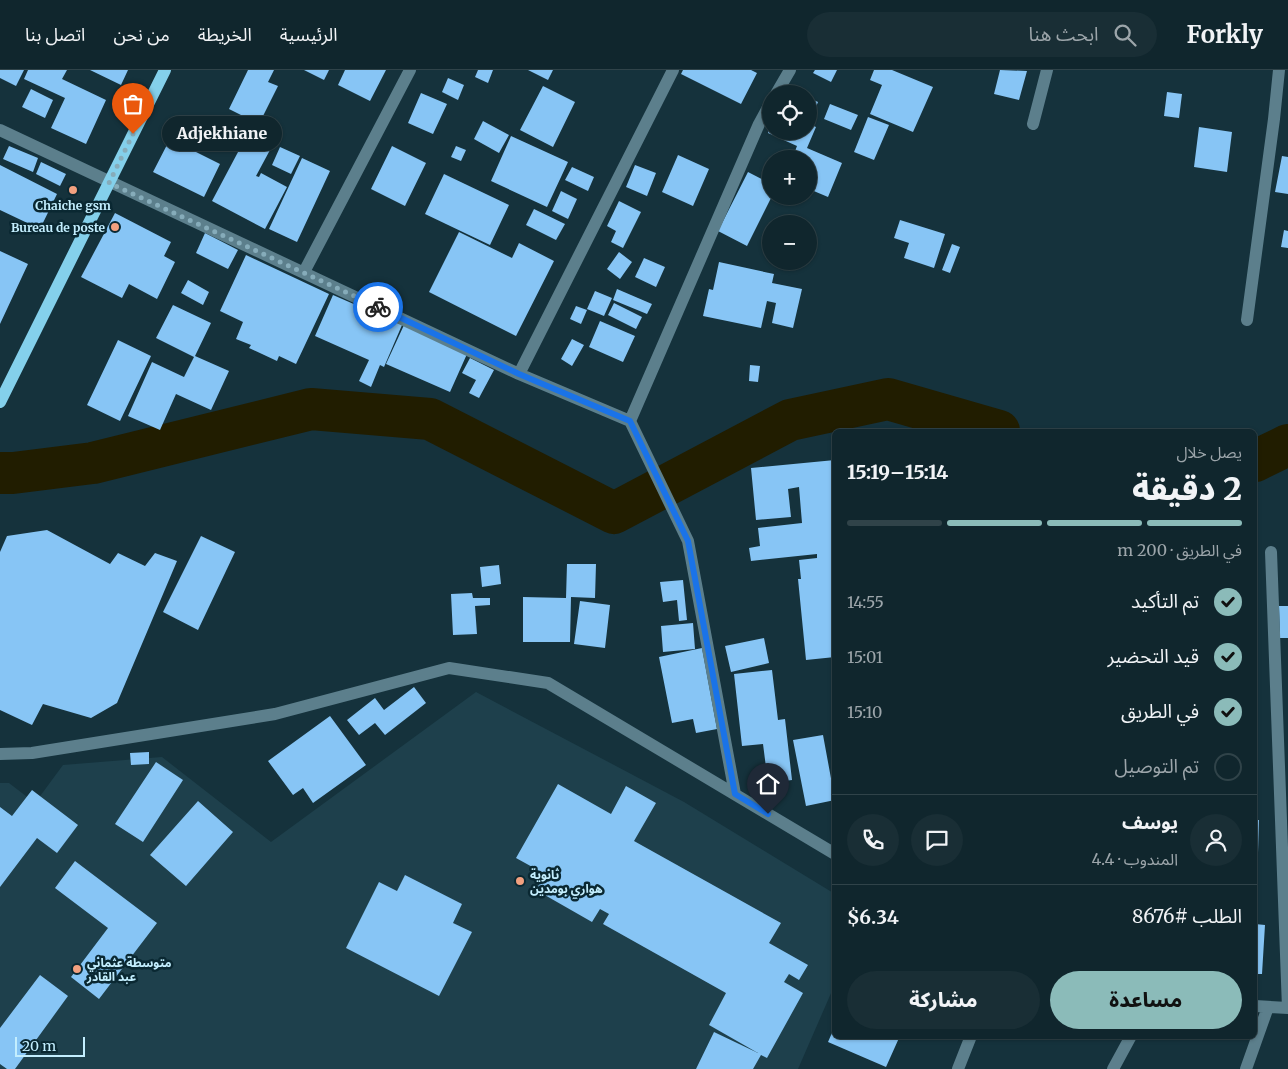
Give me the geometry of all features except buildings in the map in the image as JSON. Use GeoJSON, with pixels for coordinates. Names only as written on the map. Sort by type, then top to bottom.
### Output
{"type":"FeatureCollection","features":[{"type":"Feature","properties":{"kind":"main road"},"geometry":{"type":"LineString","coordinates":[[0,402],[165,70]]}},
{"type":"Feature","properties":{"kind":"street"},"geometry":{"type":"LineString","coordinates":[[304,272],[410,70]]}},
{"type":"Feature","properties":{"kind":"street"},"geometry":{"type":"LineString","coordinates":[[519,374],[673,70]]}},
{"type":"Feature","properties":{"kind":"street"},"geometry":{"type":"LineString","coordinates":[[781,85],[790,70]]}},
{"type":"Feature","properties":{"kind":"street"},"geometry":{"type":"LineString","coordinates":[[1033,124],[1047,70]]}},
{"type":"Feature","properties":{"kind":"street"},"geometry":{"type":"LineString","coordinates":[[1247,320],[1279,70]]}},
{"type":"Feature","properties":{"kind":"street"},"geometry":{"type":"LineString","coordinates":[[630,421],[762,119]]}},
{"type":"Feature","properties":{"kind":"street"},"geometry":{"type":"LineString","coordinates":[[0,130],[109,183],[304,272],[519,374],[630,421],[688,541],[735,794]]}},
{"type":"Feature","properties":{"kind":"street"},"geometry":{"type":"LineString","coordinates":[[1257,1026],[1262,1006],[1288,1008],[1271,552]]}},
{"type":"Feature","properties":{"kind":"street"},"geometry":{"type":"LineString","coordinates":[[0,754],[32,753],[275,714],[449,668],[548,683],[832,852]]}},
{"type":"Feature","properties":{"kind":"street"},"geometry":{"type":"LineString","coordinates":[[958,1069],[970,1039]]}},
{"type":"Feature","properties":{"kind":"street"},"geometry":{"type":"LineString","coordinates":[[1113,1069],[1129,1039]]}},
{"type":"Feature","properties":{"kind":"street"},"geometry":{"type":"LineString","coordinates":[[1246,1069],[1254,1039]]}},
{"type":"Feature","properties":{"kind":"shaded area","name":"ثانوية هواري بومدين"},"geometry":{"type":"Polygon","coordinates":[[[476,692],[684,802],[832,892],[832,991],[798,1069],[0,1069],[0,783],[9,783],[35,803],[63,765],[162,757],[271,842],[476,692]]]}},
{"type":"Feature","properties":{"kind":"waterway"},"geometry":{"type":"LineString","coordinates":[[0,473],[93,463],[311,409],[430,419],[614,513],[790,420],[888,399],[992,429]]}},
{"type":"Feature","properties":{"kind":"waterway"},"geometry":{"type":"LineString","coordinates":[[1257,460],[1288,445]]}},
{"type":"Feature","properties":{"kind":"way so far"},"geometry":{"type":"LineString","coordinates":[[133,134],[109,183],[378,307]]}},
{"type":"Feature","properties":{"kind":"place","name":"Adjekhiane"},"geometry":{"type":"Point","coordinates":[133,134]}},
{"type":"Feature","properties":{"kind":"place","name":"Chaiche gsm"},"geometry":{"type":"Point","coordinates":[73,190]}},
{"type":"Feature","properties":{"kind":"place","name":"Bureau de poste"},"geometry":{"type":"Point","coordinates":[115,227]}},
{"type":"Feature","properties":{"kind":"place","name":"ثانوية هواري بومدين"},"geometry":{"type":"Point","coordinates":[520,881]}},
{"type":"Feature","properties":{"kind":"place","name":"متوسطة عثماني عبد القادر"},"geometry":{"type":"Point","coordinates":[77,969]}},
{"type":"Feature","properties":{"kind":"route"},"geometry":{"type":"LineString","coordinates":[[378,307],[519,374],[630,421],[688,541],[735,794],[768,814]]}}]}
